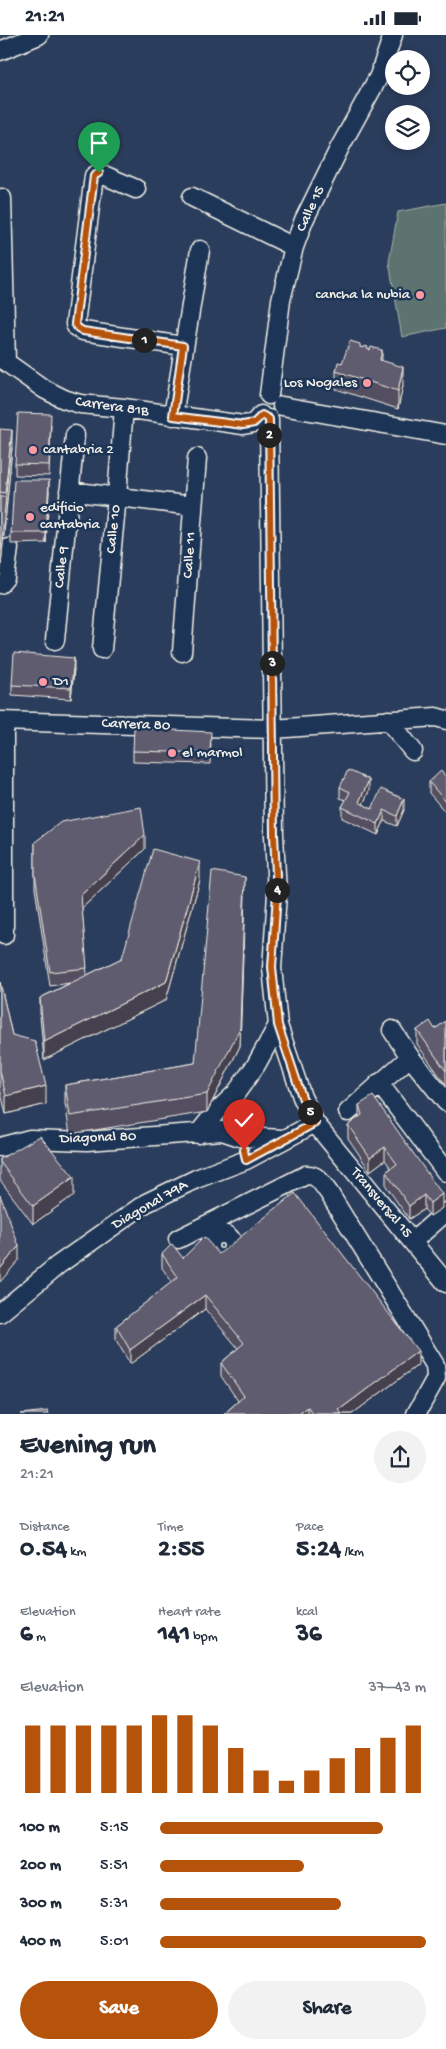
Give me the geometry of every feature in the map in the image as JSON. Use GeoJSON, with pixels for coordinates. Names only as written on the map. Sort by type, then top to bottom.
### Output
{"type":"FeatureCollection","features":[{"type":"Feature","properties":{"kind":"street"},"geometry":{"type":"LineString","coordinates":[[0,51],[39,35]]}},
{"type":"Feature","properties":{"kind":"street","name":"Calle 15"},"geometry":{"type":"LineString","coordinates":[[269,395],[281,300],[294,247],[304,220],[340,147],[379,76],[390,38]]}},
{"type":"Feature","properties":{"kind":"street"},"geometry":{"type":"LineString","coordinates":[[136,189],[99,173],[94,176],[75,324],[83,331],[183,346]]}},
{"type":"Feature","properties":{"kind":"street"},"geometry":{"type":"LineString","coordinates":[[192,197],[294,247]]}},
{"type":"Feature","properties":{"kind":"street"},"geometry":{"type":"LineString","coordinates":[[2,198],[3,360]]}},
{"type":"Feature","properties":{"kind":"street"},"geometry":{"type":"LineString","coordinates":[[173,416],[200,250]]}},
{"type":"Feature","properties":{"kind":"street","name":"Carrera 81B"},"geometry":{"type":"LineString","coordinates":[[3,360],[44,389],[64,399],[80,404],[124,408],[243,425],[254,423],[265,417]]}},
{"type":"Feature","properties":{"kind":"street"},"geometry":{"type":"LineString","coordinates":[[269,395],[278,397],[282,407],[278,416],[265,417],[259,412],[258,403],[264,396],[269,395]]}},
{"type":"Feature","properties":{"kind":"street"},"geometry":{"type":"LineString","coordinates":[[282,407],[446,435]]}},
{"type":"Feature","properties":{"kind":"street","name":"Calle 10"},"geometry":{"type":"LineString","coordinates":[[102,649],[124,408]]}},
{"type":"Feature","properties":{"kind":"street"},"geometry":{"type":"LineString","coordinates":[[265,417],[274,835],[277,894],[272,967],[278,1025],[302,1097],[315,1123]]}},
{"type":"Feature","properties":{"kind":"street","name":"Calle 9"},"geometry":{"type":"LineString","coordinates":[[55,640],[75,435]]}},
{"type":"Feature","properties":{"kind":"street","name":"Calle 11"},"geometry":{"type":"LineString","coordinates":[[182,652],[197,458]]}},
{"type":"Feature","properties":{"kind":"street"},"geometry":{"type":"LineString","coordinates":[[69,491],[193,506]]}},
{"type":"Feature","properties":{"kind":"street"},"geometry":{"type":"LineString","coordinates":[[0,584],[5,577],[9,548]]}},
{"type":"Feature","properties":{"kind":"street","name":"Carrera 80"},"geometry":{"type":"LineString","coordinates":[[2,721],[273,729],[436,717],[446,720]]}},
{"type":"Feature","properties":{"kind":"street"},"geometry":{"type":"LineString","coordinates":[[388,720],[413,751]]}},
{"type":"Feature","properties":{"kind":"street"},"geometry":{"type":"LineString","coordinates":[[2,721],[6,749],[2,833],[4,935]]}},
{"type":"Feature","properties":{"kind":"street"},"geometry":{"type":"LineString","coordinates":[[198,1134],[216,1112],[236,1093],[256,1065],[278,1025]]}},
{"type":"Feature","properties":{"kind":"street"},"geometry":{"type":"LineString","coordinates":[[392,1030],[410,1057],[446,1102]]}},
{"type":"Feature","properties":{"kind":"street"},"geometry":{"type":"LineString","coordinates":[[348,1112],[410,1057]]}},
{"type":"Feature","properties":{"kind":"street"},"geometry":{"type":"LineString","coordinates":[[379,1083],[446,1172]]}},
{"type":"Feature","properties":{"kind":"street","name":"Diagonal 79A"},"geometry":{"type":"LineString","coordinates":[[0,1313],[58,1265],[146,1203],[196,1179],[246,1160],[315,1123]]}},
{"type":"Feature","properties":{"kind":"street","name":"Transversal 15"},"geometry":{"type":"LineString","coordinates":[[315,1123],[446,1283]]}},
{"type":"Feature","properties":{"kind":"street","name":"Diagonal 80"},"geometry":{"type":"LineString","coordinates":[[0,1147],[30,1139],[87,1141],[222,1131],[240,1137],[284,1139]]}},
{"type":"Feature","properties":{"kind":"street"},"geometry":{"type":"LineString","coordinates":[[240,1137],[246,1160]]}},
{"type":"Feature","properties":{"kind":"street"},"geometry":{"type":"LineString","coordinates":[[178,1239],[216,1227],[306,1175],[313,1174],[329,1193],[435,1365],[436,1379],[416,1414]]}},
{"type":"Feature","properties":{"kind":"street"},"geometry":{"type":"LineString","coordinates":[[413,1241],[446,1212]]}},
{"type":"Feature","properties":{"kind":"green space","name":"cancha la nubia"},"geometry":{"type":"Polygon","coordinates":[[[446,203],[446,328],[402,337],[389,262],[398,212],[446,203]]]}},
{"type":"Feature","properties":{"kind":"building"},"geometry":{"type":"Polygon","coordinates":[[[350,341],[360,344],[360,347],[368,347],[367,349],[370,350],[371,347],[382,350],[380,360],[403,367],[398,391],[336,371],[338,362],[342,363],[350,341]]]}},
{"type":"Feature","properties":{"kind":"building","name":"cantabria 2"},"geometry":{"type":"Polygon","coordinates":[[[18,413],[51,414],[49,465],[15,464],[18,413]]]}},
{"type":"Feature","properties":{"kind":"building"},"geometry":{"type":"Polygon","coordinates":[[[0,429],[12,430],[5,493],[0,492],[0,429]]]}},
{"type":"Feature","properties":{"kind":"building","name":"edificio cantabria"},"geometry":{"type":"Polygon","coordinates":[[[14,480],[49,480],[46,533],[11,533],[14,480]]]}},
{"type":"Feature","properties":{"kind":"building"},"geometry":{"type":"Polygon","coordinates":[[[0,497],[6,497],[0,558],[0,497]]]}},
{"type":"Feature","properties":{"kind":"building","name":"D1"},"geometry":{"type":"Polygon","coordinates":[[[14,653],[74,658],[71,688],[12,685],[14,653]]]}},
{"type":"Feature","properties":{"kind":"building"},"geometry":{"type":"Polygon","coordinates":[[[134,728],[211,732],[210,753],[133,751],[134,728]]]}},
{"type":"Feature","properties":{"kind":"building"},"geometry":{"type":"Polygon","coordinates":[[[348,770],[369,780],[359,802],[372,809],[381,789],[404,799],[397,816],[384,810],[378,824],[342,807],[350,792],[340,787],[348,770]]]}},
{"type":"Feature","properties":{"kind":"building"},"geometry":{"type":"Polygon","coordinates":[[[441,771],[446,777],[446,802],[429,782],[441,771]]]}},
{"type":"Feature","properties":{"kind":"building"},"geometry":{"type":"Polygon","coordinates":[[[141,807],[145,835],[81,895],[87,968],[50,972],[35,874],[35,842],[61,822],[141,807]]]}},
{"type":"Feature","properties":{"kind":"building"},"geometry":{"type":"Polygon","coordinates":[[[153,849],[200,862],[166,982],[44,1042],[40,998],[122,958],[153,849]]]}},
{"type":"Feature","properties":{"kind":"building"},"geometry":{"type":"Polygon","coordinates":[[[212,871],[245,877],[240,1028],[207,1094],[70,1116],[65,1085],[195,1063],[212,871]]]}},
{"type":"Feature","properties":{"kind":"building"},"geometry":{"type":"Polygon","coordinates":[[[0,982],[12,1035],[35,1041],[46,1086],[6,1096],[0,1071],[0,982]]]}},
{"type":"Feature","properties":{"kind":"building"},"geometry":{"type":"Polygon","coordinates":[[[430,1021],[435,1029],[446,1021],[446,1071],[417,1030],[430,1021]]]}},
{"type":"Feature","properties":{"kind":"building"},"geometry":{"type":"Polygon","coordinates":[[[373,1096],[442,1194],[430,1203],[424,1195],[409,1206],[386,1172],[397,1164],[385,1147],[370,1157],[348,1125],[362,1115],[359,1105],[373,1096]]]}},
{"type":"Feature","properties":{"kind":"building"},"geometry":{"type":"Polygon","coordinates":[[[40,1136],[74,1177],[33,1206],[0,1162],[0,1159],[40,1136]]]}},
{"type":"Feature","properties":{"kind":"building"},"geometry":{"type":"Polygon","coordinates":[[[295,1193],[418,1351],[339,1410],[342,1414],[313,1414],[308,1407],[299,1414],[224,1414],[244,1396],[221,1363],[244,1343],[205,1295],[130,1350],[116,1326],[178,1277],[162,1254],[172,1244],[183,1258],[204,1237],[219,1254],[295,1193]]]}},
{"type":"Feature","properties":{"kind":"building"},"geometry":{"type":"Polygon","coordinates":[[[0,1195],[19,1246],[0,1269],[0,1195]]]}},
{"type":"Feature","properties":{"kind":"building"},"geometry":{"type":"Polygon","coordinates":[[[48,1411],[49,1414],[20,1414],[48,1411]]]}},
{"type":"Feature","properties":{"kind":"place","name":"cancha la nubia"},"geometry":{"type":"Point","coordinates":[420,295]}},
{"type":"Feature","properties":{"kind":"place","name":"Los Nogales"},"geometry":{"type":"Point","coordinates":[367,383]}},
{"type":"Feature","properties":{"kind":"place","name":"cantabria 2"},"geometry":{"type":"Point","coordinates":[33,450]}},
{"type":"Feature","properties":{"kind":"place","name":"edificio cantabria"},"geometry":{"type":"Point","coordinates":[30,517]}},
{"type":"Feature","properties":{"kind":"place","name":"D1"},"geometry":{"type":"Point","coordinates":[43,682]}},
{"type":"Feature","properties":{"kind":"place","name":"el marmol"},"geometry":{"type":"Point","coordinates":[172,753]}},
{"type":"Feature","properties":{"kind":"route"},"geometry":{"type":"LineString","coordinates":[[99,173],[94,176],[75,324],[83,331],[183,346],[173,416],[243,425],[254,423],[262,415],[269,419],[274,835],[277,894],[272,967],[278,1025],[302,1097],[315,1123],[246,1160],[244,1150]]}}]}
